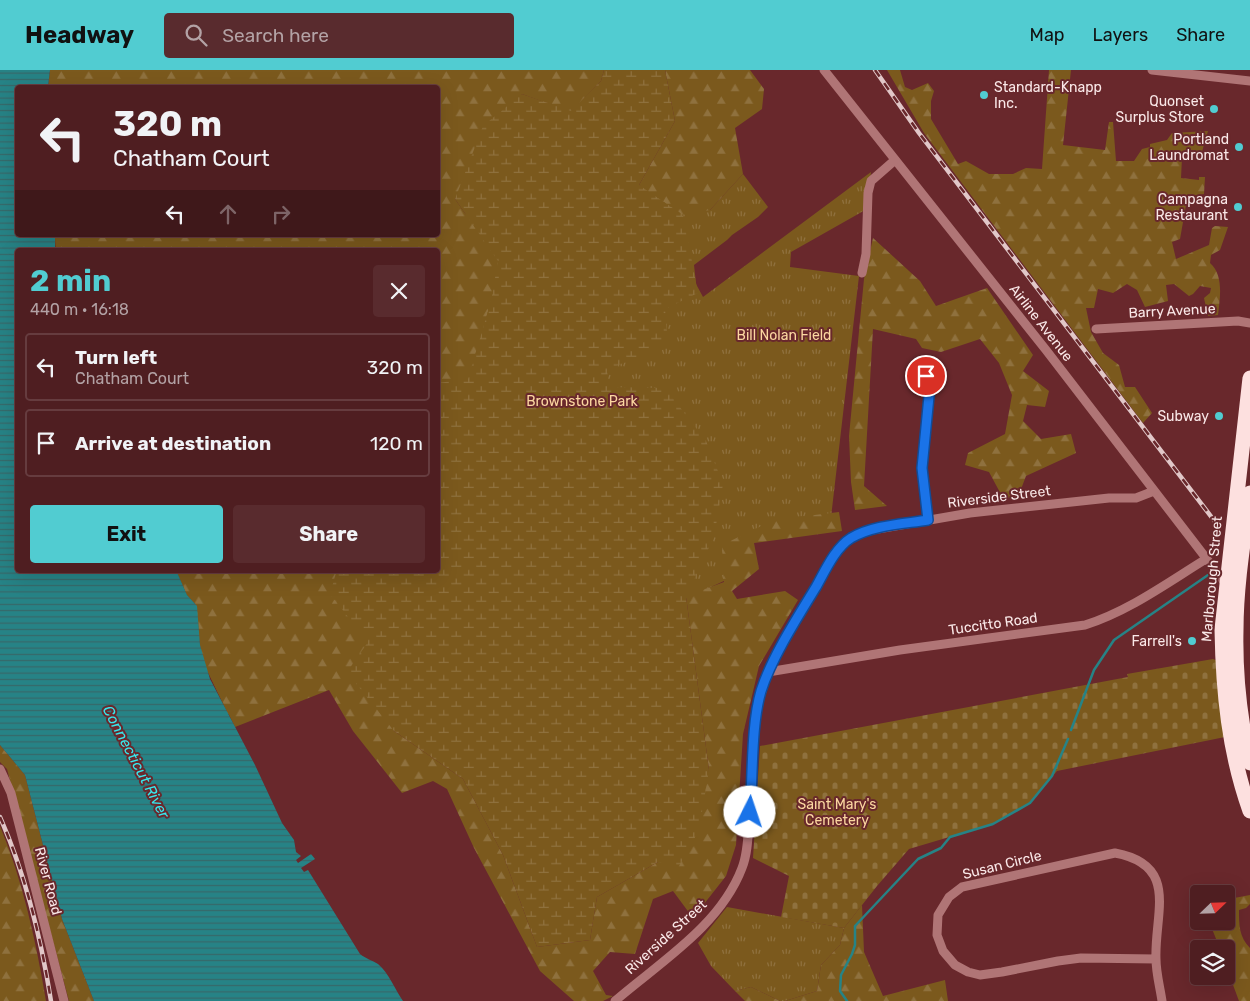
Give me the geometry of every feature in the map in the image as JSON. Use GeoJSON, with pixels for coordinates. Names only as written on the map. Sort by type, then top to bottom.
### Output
{"type":"FeatureCollection","features":[{"type":"Feature","properties":{"kind":"highway","name":"Marlborough Street"},"geometry":{"type":"LineString","coordinates":[[1250,378],[1232,585],[1236,629],[1236,666],[1241,714],[1250,763]]}},
{"type":"Feature","properties":{"kind":"highway","name":"Marlborough Street"},"geometry":{"type":"LineString","coordinates":[[1250,493],[1222,629],[1227,709],[1235,762],[1250,812]]}},
{"type":"Feature","properties":{"kind":"street","name":"Airline Avenue"},"geometry":{"type":"LineString","coordinates":[[824,70],[1046,350],[1206,558],[1232,585]]}},
{"type":"Feature","properties":{"kind":"street"},"geometry":{"type":"LineString","coordinates":[[1152,70],[1250,81]]}},
{"type":"Feature","properties":{"kind":"street"},"geometry":{"type":"LineString","coordinates":[[862,273],[866,254],[868,193],[871,181],[895,160]]}},
{"type":"Feature","properties":{"kind":"street","name":"Barry Avenue"},"geometry":{"type":"LineString","coordinates":[[1096,329],[1250,323]]}},
{"type":"Feature","properties":{"kind":"street"},"geometry":{"type":"LineString","coordinates":[[926,376],[930,386],[922,468],[928,520]]}},
{"type":"Feature","properties":{"kind":"street","name":"Riverside Street"},"geometry":{"type":"LineString","coordinates":[[616,1001],[713,916],[742,868],[749,828],[756,717],[761,693],[768,672],[804,606],[831,561],[847,541],[863,532],[970,513],[1109,498],[1136,498],[1154,492]]}},
{"type":"Feature","properties":{"kind":"street","name":"Tuccitto Road"},"geometry":{"type":"LineString","coordinates":[[768,672],[900,650],[1084,625],[1108,618],[1206,558]]}},
{"type":"Feature","properties":{"kind":"street","name":"River Road"},"geometry":{"type":"LineString","coordinates":[[0,769],[11,793],[64,1001]]}},
{"type":"Feature","properties":{"kind":"street","name":"Susan Circle"},"geometry":{"type":"LineString","coordinates":[[1115,853],[1131,856],[1144,864],[1155,877],[1161,898],[1156,959],[1081,958],[980,975],[968,972],[955,965],[943,951],[937,935],[938,915],[948,898],[962,887],[1115,853]]}},
{"type":"Feature","properties":{"kind":"street"},"geometry":{"type":"LineString","coordinates":[[1156,959],[1162,1001]]}},
{"type":"Feature","properties":{"kind":"green space"},"geometry":{"type":"Polygon","coordinates":[[[50,70],[604,70],[601,81],[571,112],[522,94],[455,199],[498,261],[491,301],[468,379],[440,383],[440,248],[56,248],[55,237],[440,237],[440,85],[48,85],[50,70]]]}},
{"type":"Feature","properties":{"kind":"green space"},"geometry":{"type":"Polygon","coordinates":[[[604,70],[665,70],[675,121],[639,185],[683,215],[698,293],[665,309],[668,344],[607,370],[609,387],[665,388],[706,441],[723,484],[714,537],[686,596],[709,770],[699,830],[678,868],[658,862],[597,897],[590,940],[537,947],[503,855],[463,779],[394,731],[347,672],[368,642],[330,594],[336,573],[440,573],[440,383],[468,379],[491,301],[498,261],[455,199],[483,126],[522,94],[571,111],[601,81],[604,70]]]}},
{"type":"Feature","properties":{"kind":"green space"},"geometry":{"type":"Polygon","coordinates":[[[665,70],[750,70],[764,89],[762,109],[735,128],[743,174],[710,210],[683,215],[639,185],[675,121],[665,70]]]}},
{"type":"Feature","properties":{"kind":"green space"},"geometry":{"type":"Polygon","coordinates":[[[887,70],[900,70],[905,87],[912,90],[928,83],[934,91],[931,101],[931,119],[958,164],[966,161],[989,174],[1013,174],[1026,168],[1042,169],[1049,70],[1071,70],[1063,145],[1105,150],[1109,122],[1113,122],[1116,161],[1134,161],[1142,149],[1150,147],[1150,144],[1167,140],[1172,133],[1208,131],[1201,155],[1182,157],[1181,178],[1199,180],[1199,177],[1205,177],[1204,194],[1192,196],[1186,205],[1180,239],[1172,242],[1176,259],[1209,245],[1212,228],[1215,226],[1228,227],[1220,250],[1211,255],[1210,263],[1219,280],[1218,315],[1208,316],[1204,298],[1210,293],[1211,288],[1200,286],[1189,296],[1174,284],[1166,285],[1168,301],[1145,307],[1137,290],[1127,284],[1113,293],[1098,289],[1094,308],[1086,308],[1091,332],[1103,353],[1119,365],[1125,387],[1135,387],[1152,413],[1143,423],[924,133],[887,70]]]}},
{"type":"Feature","properties":{"kind":"green space","name":"Brownstone Park"},"geometry":{"type":"Polygon","coordinates":[[[871,172],[867,209],[791,252],[790,267],[859,276],[830,526],[750,537],[739,574],[618,630],[582,546],[228,714],[206,668],[200,645],[195,603],[187,595],[177,573],[440,573],[440,248],[56,248],[55,237],[440,237],[440,219],[639,185],[710,210],[743,174],[768,207],[758,217],[694,265],[696,284],[703,297],[871,172]]]}},
{"type":"Feature","properties":{"kind":"green space"},"geometry":{"type":"Polygon","coordinates":[[[873,238],[920,281],[936,306],[987,288],[1033,355],[1023,371],[1049,391],[1045,407],[1027,405],[1023,421],[1041,439],[1071,434],[1076,453],[1026,476],[1018,497],[1003,498],[989,472],[965,465],[968,453],[1005,434],[1012,395],[999,363],[980,339],[941,352],[922,348],[916,339],[873,329],[864,486],[887,506],[855,510],[851,482],[849,436],[864,279],[873,238]]]}},
{"type":"Feature","properties":{"kind":"green space"},"geometry":{"type":"Polygon","coordinates":[[[839,512],[842,531],[754,543],[759,569],[732,591],[737,599],[785,591],[798,600],[759,666],[743,734],[736,845],[726,876],[693,918],[673,891],[653,899],[635,954],[610,952],[593,971],[606,995],[613,996],[603,1001],[574,1001],[540,971],[474,848],[447,789],[433,781],[402,793],[353,731],[329,690],[235,727],[206,668],[200,645],[197,606],[187,595],[177,573],[336,573],[330,594],[368,642],[394,731],[463,779],[503,855],[537,947],[590,940],[597,897],[658,862],[709,770],[686,596],[724,582],[722,545],[774,520],[839,512]]]}},
{"type":"Feature","properties":{"kind":"green space","name":"Saint Mary's Cemetery"},"geometry":{"type":"Polygon","coordinates":[[[1213,659],[1218,661],[1225,737],[1057,771],[1030,803],[993,824],[909,849],[844,928],[781,917],[789,876],[753,858],[760,746],[1128,677],[1127,674],[1213,659]]]}},
{"type":"Feature","properties":{"kind":"green space"},"geometry":{"type":"Polygon","coordinates":[[[0,745],[25,775],[62,919],[94,1001],[69,1001],[7,769],[0,762],[0,745]]]}},
{"type":"Feature","properties":{"kind":"green space"},"geometry":{"type":"Polygon","coordinates":[[[0,826],[28,912],[46,1001],[0,1001],[0,826]]]}},
{"type":"Feature","properties":{"kind":"green space"},"geometry":{"type":"Polygon","coordinates":[[[1250,895],[1250,904],[1246,908],[1239,910],[1242,935],[1250,948],[1250,1001],[1239,1001],[1233,985],[1235,985],[1235,940],[1216,940],[1213,930],[1235,930],[1235,898],[1250,895]]]}},
{"type":"Feature","properties":{"kind":"green space"},"geometry":{"type":"Polygon","coordinates":[[[862,905],[864,952],[883,996],[945,980],[948,1001],[785,1001],[817,991],[821,965],[840,945],[844,928],[862,905]]]}},
{"type":"Feature","properties":{"kind":"green space"},"geometry":{"type":"Polygon","coordinates":[[[727,907],[844,928],[840,945],[821,965],[817,991],[780,1001],[751,987],[735,991],[711,966],[698,943],[727,907]]]}},
{"type":"Feature","properties":{"kind":"green space"},"geometry":{"type":"Polygon","coordinates":[[[751,987],[780,1001],[745,1001],[735,991],[751,987]]]}},
{"type":"Feature","properties":{"kind":"water","name":"Connecticut River"},"geometry":{"type":"Polygon","coordinates":[[[0,70],[50,70],[48,85],[15,85],[15,237],[55,237],[55,248],[15,248],[15,573],[177,573],[187,595],[197,606],[200,645],[210,679],[255,765],[282,823],[294,840],[296,852],[301,856],[296,860],[298,863],[311,854],[315,859],[301,868],[304,872],[308,870],[360,954],[382,968],[403,1001],[94,1001],[62,919],[25,775],[0,745],[0,70]]]}},
{"type":"Feature","properties":{"kind":"waterway"},"geometry":{"type":"LineString","coordinates":[[1071,730],[1094,670],[1114,640],[1208,575]]}},
{"type":"Feature","properties":{"kind":"waterway"},"geometry":{"type":"LineString","coordinates":[[847,1001],[840,991],[841,975],[855,945],[855,926],[918,859],[941,848],[950,837],[993,824],[1030,803],[1052,776],[1068,739]]}},
{"type":"Feature","properties":{"kind":"railway"},"geometry":{"type":"LineString","coordinates":[[875,70],[919,133],[1216,523]]}},
{"type":"Feature","properties":{"kind":"railway"},"geometry":{"type":"LineString","coordinates":[[0,817],[18,862],[32,908],[51,1001]]}},
{"type":"Feature","properties":{"kind":"place","name":"Standard-Knapp Inc."},"geometry":{"type":"Point","coordinates":[984,95]}},
{"type":"Feature","properties":{"kind":"place","name":"Quonset Surplus Store"},"geometry":{"type":"Point","coordinates":[1214,109]}},
{"type":"Feature","properties":{"kind":"place","name":"Portland Laundromat"},"geometry":{"type":"Point","coordinates":[1239,147]}},
{"type":"Feature","properties":{"kind":"place","name":"Campagna Restaurant"},"geometry":{"type":"Point","coordinates":[1238,207]}},
{"type":"Feature","properties":{"kind":"place","name":"Subway"},"geometry":{"type":"Point","coordinates":[1219,416]}},
{"type":"Feature","properties":{"kind":"place","name":"Farrell's"},"geometry":{"type":"Point","coordinates":[1192,641]}},
{"type":"Feature","properties":{"kind":"route"},"geometry":{"type":"LineString","coordinates":[[750,812],[756,717],[761,693],[768,672],[831,561],[847,541],[863,532],[928,520],[922,468],[924,431],[930,386],[926,376]]}},
{"type":"Feature","properties":{"kind":"park label","name":"Bill Nolan Field"},"geometry":{"type":"Point","coordinates":[784,335]}}]}
